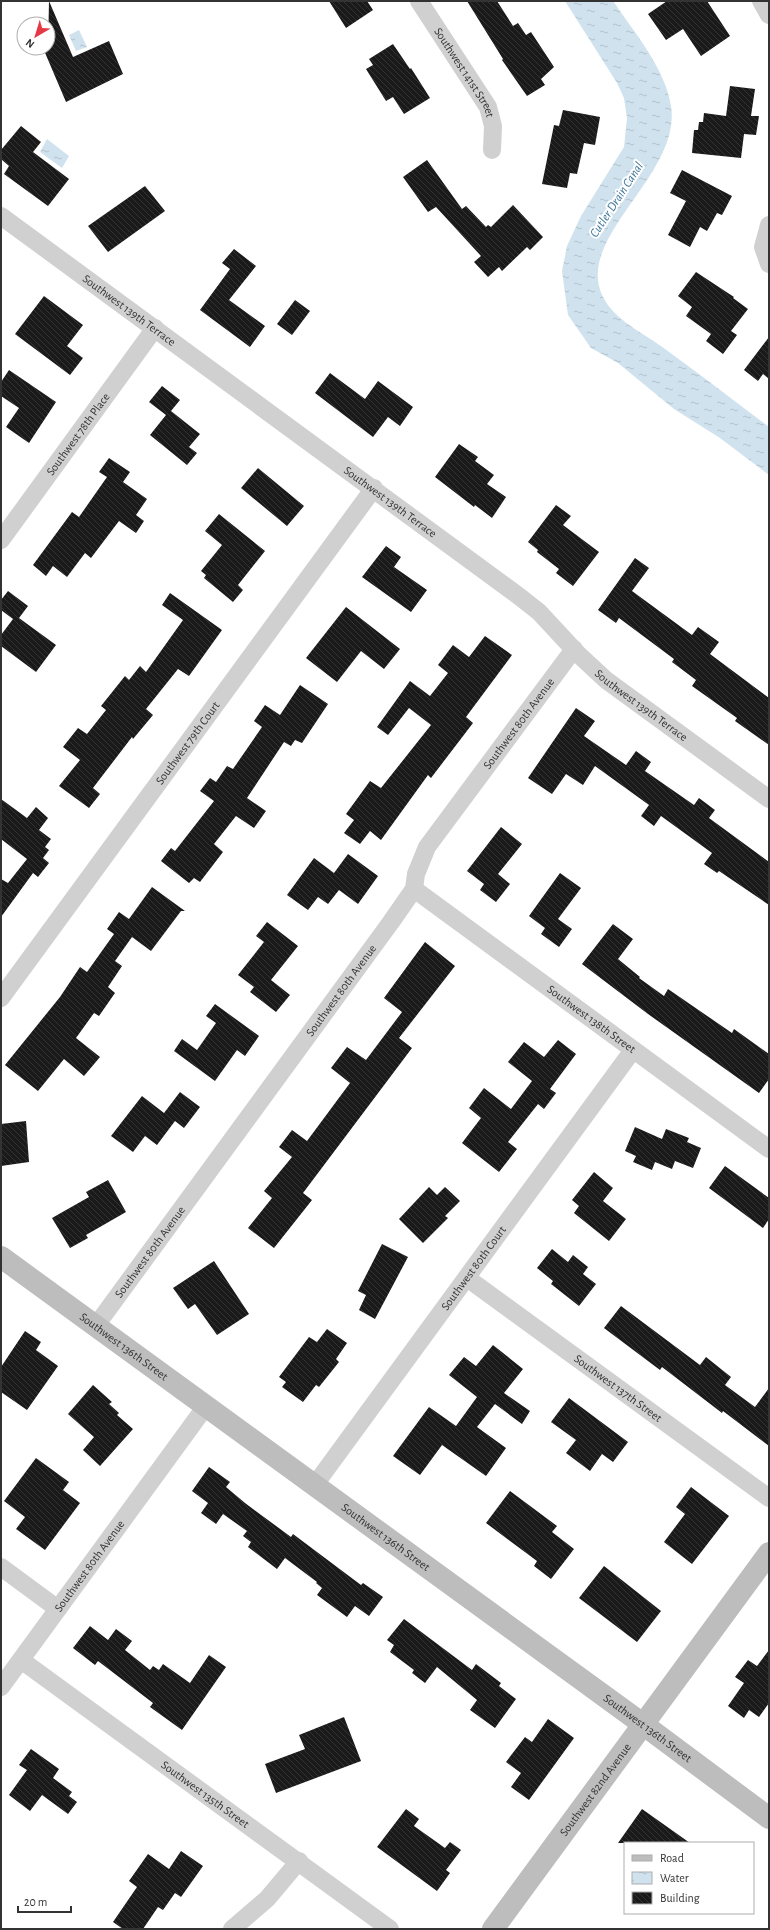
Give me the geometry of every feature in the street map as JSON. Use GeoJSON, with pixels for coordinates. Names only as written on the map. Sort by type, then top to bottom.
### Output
{"type":"FeatureCollection","features":[{"type":"Feature","properties":{"kind":"street","name":"Southwest 141st Street"},"geometry":{"type":"LineString","coordinates":[[419,1],[488,107],[493,126],[492,150]]}},
{"type":"Feature","properties":{"kind":"street"},"geometry":{"type":"LineString","coordinates":[[761,1],[769,15]]}},
{"type":"Feature","properties":{"kind":"street","name":"Southwest 139th Terrace"},"geometry":{"type":"LineString","coordinates":[[1,216],[374,488],[520,597],[539,612],[606,680],[769,799]]}},
{"type":"Feature","properties":{"kind":"street"},"geometry":{"type":"LineString","coordinates":[[767,260],[764,238],[769,225]]}},
{"type":"Feature","properties":{"kind":"street","name":"Southwest 78th Place"},"geometry":{"type":"LineString","coordinates":[[1,540],[155,328]]}},
{"type":"Feature","properties":{"kind":"street","name":"Southwest 79th Court"},"geometry":{"type":"LineString","coordinates":[[1,998],[374,488]]}},
{"type":"Feature","properties":{"kind":"street","name":"Southwest 80th Avenue"},"geometry":{"type":"LineString","coordinates":[[95,1327],[414,889],[416,874],[427,847],[574,649]]}},
{"type":"Feature","properties":{"kind":"street","name":"Southwest 138th Street"},"geometry":{"type":"LineString","coordinates":[[414,889],[769,1149]]}},
{"type":"Feature","properties":{"kind":"street","name":"Southwest 80th Court"},"geometry":{"type":"LineString","coordinates":[[314,1486],[633,1050]]}},
{"type":"Feature","properties":{"kind":"street","name":"Southwest 136th Street"},"geometry":{"type":"LineString","coordinates":[[1,1257],[95,1327],[644,1725],[769,1818]]}},
{"type":"Feature","properties":{"kind":"street","name":"Southwest 137th Street"},"geometry":{"type":"LineString","coordinates":[[467,1278],[769,1498]]}},
{"type":"Feature","properties":{"kind":"street","name":"Southwest 80th Avenue"},"geometry":{"type":"LineString","coordinates":[[1,1687],[206,1406]]}},
{"type":"Feature","properties":{"kind":"street","name":"Southwest 82nd Avenue"},"geometry":{"type":"LineString","coordinates":[[493,1929],[769,1553]]}},
{"type":"Feature","properties":{"kind":"street"},"geometry":{"type":"LineString","coordinates":[[1,1567],[58,1609]]}},
{"type":"Feature","properties":{"kind":"street","name":"Southwest 135th Street"},"geometry":{"type":"LineString","coordinates":[[21,1660],[299,1861],[390,1929]]}},
{"type":"Feature","properties":{"kind":"street"},"geometry":{"type":"LineString","coordinates":[[232,1929],[266,1899],[299,1861]]}},
{"type":"Feature","properties":{"kind":"water","name":"Cutler Drain Canal"},"geometry":{"type":"Polygon","coordinates":[[[565,1],[613,1],[656,64],[668,92],[671,106],[670,132],[661,157],[614,228],[603,252],[598,274],[603,297],[608,305],[622,320],[678,358],[769,427],[769,475],[720,438],[674,409],[618,363],[591,348],[568,315],[562,271],[567,246],[581,216],[624,147],[627,118],[624,98],[617,83],[565,1]]]}},
{"type":"Feature","properties":{"kind":"water"},"geometry":{"type":"Polygon","coordinates":[[[79,30],[87,47],[76,51],[69,35],[79,30]]]}},
{"type":"Feature","properties":{"kind":"water"},"geometry":{"type":"Polygon","coordinates":[[[47,139],[69,156],[62,168],[40,152],[47,139]]]}},
{"type":"Feature","properties":{"kind":"building"},"geometry":{"type":"Polygon","coordinates":[[[49,1],[55,16],[49,16],[49,1]]]}},
{"type":"Feature","properties":{"kind":"building"},"geometry":{"type":"Polygon","coordinates":[[[329,1],[367,1],[373,10],[346,28],[329,1]]]}},
{"type":"Feature","properties":{"kind":"building"},"geometry":{"type":"Polygon","coordinates":[[[467,1],[497,1],[513,26],[518,23],[526,35],[531,32],[554,67],[541,79],[545,85],[527,96],[502,60],[503,59],[467,1]]]}},
{"type":"Feature","properties":{"kind":"building"},"geometry":{"type":"Polygon","coordinates":[[[667,1],[707,1],[730,36],[701,56],[683,29],[666,40],[648,14],[667,1]]]}},
{"type":"Feature","properties":{"kind":"building"},"geometry":{"type":"Polygon","coordinates":[[[56,17],[73,57],[109,41],[123,74],[66,102],[46,56],[56,56],[56,17]]]}},
{"type":"Feature","properties":{"kind":"building"},"geometry":{"type":"Polygon","coordinates":[[[393,44],[410,69],[411,68],[430,98],[404,114],[393,97],[386,101],[366,69],[373,65],[369,59],[393,44]]]}},
{"type":"Feature","properties":{"kind":"building"},"geometry":{"type":"Polygon","coordinates":[[[730,86],[755,89],[751,116],[759,116],[756,135],[744,134],[741,158],[692,153],[694,130],[698,130],[699,122],[703,122],[704,113],[726,116],[730,86]]]}},
{"type":"Feature","properties":{"kind":"building"},"geometry":{"type":"Polygon","coordinates":[[[563,110],[600,117],[595,145],[584,143],[577,174],[570,173],[567,188],[542,184],[554,125],[559,126],[563,110]]]}},
{"type":"Feature","properties":{"kind":"building"},"geometry":{"type":"Polygon","coordinates":[[[21,126],[41,142],[33,152],[69,179],[48,206],[4,174],[9,166],[1,159],[1,150],[21,126]]]}},
{"type":"Feature","properties":{"kind":"building"},"geometry":{"type":"Polygon","coordinates":[[[427,160],[462,209],[466,206],[486,227],[488,225],[491,227],[513,205],[543,237],[530,250],[527,247],[502,271],[499,267],[488,277],[474,262],[481,256],[436,207],[428,212],[403,177],[427,160]]]}},
{"type":"Feature","properties":{"kind":"building"},"geometry":{"type":"Polygon","coordinates":[[[682,170],[732,196],[722,215],[717,213],[707,231],[700,227],[690,247],[668,235],[686,201],[670,193],[682,170]]]}},
{"type":"Feature","properties":{"kind":"building"},"geometry":{"type":"Polygon","coordinates":[[[145,186],[165,211],[108,252],[88,226],[145,186]]]}},
{"type":"Feature","properties":{"kind":"building"},"geometry":{"type":"Polygon","coordinates":[[[234,249],[256,266],[229,300],[265,326],[250,347],[200,310],[230,269],[222,263],[234,249]]]}},
{"type":"Feature","properties":{"kind":"building"},"geometry":{"type":"Polygon","coordinates":[[[696,272],[734,297],[733,298],[748,309],[731,331],[737,335],[723,354],[706,341],[711,334],[686,316],[692,307],[678,296],[696,272]]]}},
{"type":"Feature","properties":{"kind":"building"},"geometry":{"type":"Polygon","coordinates":[[[44,296],[83,325],[67,346],[83,358],[70,375],[15,334],[44,296]]]}},
{"type":"Feature","properties":{"kind":"building"},"geometry":{"type":"Polygon","coordinates":[[[295,300],[310,311],[292,335],[277,324],[295,300]]]}},
{"type":"Feature","properties":{"kind":"building"},"geometry":{"type":"Polygon","coordinates":[[[769,337],[769,379],[763,374],[758,381],[744,370],[769,337]]]}},
{"type":"Feature","properties":{"kind":"building"},"geometry":{"type":"Polygon","coordinates":[[[9,370],[56,402],[29,443],[6,427],[19,408],[1,396],[1,382],[9,370]]]}},
{"type":"Feature","properties":{"kind":"building"},"geometry":{"type":"Polygon","coordinates":[[[330,373],[365,399],[378,381],[413,407],[400,426],[388,417],[373,437],[315,393],[330,373]]]}},
{"type":"Feature","properties":{"kind":"building"},"geometry":{"type":"Polygon","coordinates":[[[162,386],[180,400],[171,411],[200,434],[189,447],[197,453],[187,465],[150,435],[166,415],[149,402],[162,386]]]}},
{"type":"Feature","properties":{"kind":"building"},"geometry":{"type":"Polygon","coordinates":[[[459,444],[478,457],[475,461],[494,475],[487,484],[506,497],[492,518],[475,505],[474,507],[435,477],[459,444]]]}},
{"type":"Feature","properties":{"kind":"building"},"geometry":{"type":"Polygon","coordinates":[[[109,458],[130,472],[123,482],[147,499],[136,515],[144,521],[136,533],[119,521],[91,558],[85,553],[67,577],[53,566],[46,576],[33,565],[72,512],[79,517],[107,477],[99,472],[109,458]]]}},
{"type":"Feature","properties":{"kind":"building"},"geometry":{"type":"Polygon","coordinates":[[[258,468],[304,506],[287,526],[241,488],[258,468]]]}},
{"type":"Feature","properties":{"kind":"building"},"geometry":{"type":"Polygon","coordinates":[[[556,505],[571,516],[563,525],[599,552],[573,586],[556,573],[559,569],[537,552],[538,550],[528,542],[556,505]]]}},
{"type":"Feature","properties":{"kind":"building"},"geometry":{"type":"Polygon","coordinates":[[[219,514],[265,551],[238,585],[243,590],[233,602],[204,578],[206,575],[201,571],[222,545],[205,531],[219,514]]]}},
{"type":"Feature","properties":{"kind":"building"},"geometry":{"type":"Polygon","coordinates":[[[386,546],[401,557],[394,567],[427,590],[411,612],[362,577],[386,546]]]}},
{"type":"Feature","properties":{"kind":"building"},"geometry":{"type":"Polygon","coordinates":[[[635,558],[649,568],[632,591],[692,635],[698,627],[719,642],[710,654],[769,698],[769,745],[735,721],[737,718],[692,686],[696,680],[672,662],[674,659],[619,618],[616,623],[598,610],[635,558]]]}},
{"type":"Feature","properties":{"kind":"building"},"geometry":{"type":"Polygon","coordinates":[[[8,591],[28,606],[19,618],[56,645],[36,672],[1,646],[1,635],[13,619],[1,610],[1,600],[8,591]]]}},
{"type":"Feature","properties":{"kind":"building"},"geometry":{"type":"Polygon","coordinates":[[[170,593],[222,630],[189,676],[178,669],[146,709],[153,715],[133,739],[132,737],[93,788],[100,794],[89,808],[59,786],[80,760],[63,747],[78,728],[87,734],[106,710],[101,706],[125,676],[129,680],[140,666],[146,672],[183,620],[162,605],[170,593]]]}},
{"type":"Feature","properties":{"kind":"building"},"geometry":{"type":"Polygon","coordinates":[[[346,607],[400,649],[384,669],[361,651],[337,682],[306,658],[346,607]]]}},
{"type":"Feature","properties":{"kind":"building"},"geometry":{"type":"Polygon","coordinates":[[[485,636],[512,655],[466,717],[473,723],[431,778],[428,775],[381,840],[370,831],[360,844],[344,833],[354,820],[346,814],[370,781],[381,788],[431,725],[409,708],[388,735],[377,727],[410,681],[430,696],[448,673],[438,665],[453,645],[469,657],[485,636]]]}},
{"type":"Feature","properties":{"kind":"building"},"geometry":{"type":"Polygon","coordinates":[[[300,685],[328,704],[302,743],[295,740],[291,746],[284,742],[247,798],[266,811],[254,828],[236,816],[214,844],[223,852],[200,882],[194,878],[189,883],[161,861],[171,848],[175,851],[214,801],[200,791],[210,778],[216,782],[227,766],[233,769],[262,727],[254,721],[265,705],[280,715],[300,685]]]}},
{"type":"Feature","properties":{"kind":"building"},"geometry":{"type":"Polygon","coordinates":[[[576,708],[595,721],[584,736],[626,765],[636,751],[651,762],[645,771],[694,805],[699,798],[715,810],[709,818],[769,862],[769,905],[719,871],[717,873],[704,864],[712,853],[661,816],[654,826],[641,816],[649,805],[595,766],[583,785],[566,774],[552,794],[528,778],[576,708]]]}},
{"type":"Feature","properties":{"kind":"building"},"geometry":{"type":"Polygon","coordinates":[[[1,799],[27,818],[36,807],[48,818],[39,830],[51,839],[45,847],[49,850],[43,858],[49,863],[38,877],[33,873],[1,917],[1,879],[8,883],[27,859],[1,839],[1,799]]]}},
{"type":"Feature","properties":{"kind":"building"},"geometry":{"type":"Polygon","coordinates":[[[501,827],[522,844],[498,874],[510,884],[496,902],[480,890],[484,884],[467,871],[501,827]]]}},
{"type":"Feature","properties":{"kind":"building"},"geometry":{"type":"Polygon","coordinates":[[[348,854],[378,876],[358,904],[339,890],[328,904],[318,897],[308,910],[287,895],[314,858],[334,873],[348,854]]]}},
{"type":"Feature","properties":{"kind":"building"},"geometry":{"type":"Polygon","coordinates":[[[560,873],[581,888],[558,919],[572,929],[559,947],[541,934],[545,928],[529,916],[560,873]]]}},
{"type":"Feature","properties":{"kind":"building"},"geometry":{"type":"Polygon","coordinates":[[[152,887],[185,911],[181,911],[151,951],[132,937],[115,961],[122,966],[108,987],[115,993],[99,1016],[94,1013],[76,1038],[100,1057],[84,1076],[64,1059],[38,1091],[5,1065],[60,997],[80,967],[87,972],[114,934],[107,929],[119,912],[129,919],[152,887]]]}},
{"type":"Feature","properties":{"kind":"building"},"geometry":{"type":"Polygon","coordinates":[[[267,922],[298,946],[271,980],[290,995],[276,1012],[250,992],[254,987],[238,975],[264,942],[256,936],[267,922]]]}},
{"type":"Feature","properties":{"kind":"building"},"geometry":{"type":"Polygon","coordinates":[[[613,924],[633,939],[618,959],[640,977],[639,978],[664,996],[668,989],[732,1033],[734,1029],[769,1054],[769,1079],[759,1093],[648,1014],[582,964],[613,924]]]}},
{"type":"Feature","properties":{"kind":"building"},"geometry":{"type":"Polygon","coordinates":[[[425,942],[455,966],[399,1038],[412,1048],[303,1193],[312,1200],[274,1248],[248,1228],[272,1198],[264,1191],[292,1157],[279,1147],[292,1130],[307,1141],[350,1083],[331,1068],[347,1047],[366,1060],[402,1012],[384,998],[425,942]]]}},
{"type":"Feature","properties":{"kind":"building"},"geometry":{"type":"Polygon","coordinates":[[[215,1004],[259,1036],[245,1056],[237,1050],[215,1081],[174,1051],[182,1039],[197,1050],[216,1023],[206,1016],[215,1004]]]}},
{"type":"Feature","properties":{"kind":"building"},"geometry":{"type":"Polygon","coordinates":[[[558,1040],[576,1054],[550,1089],[556,1093],[544,1109],[538,1104],[508,1142],[517,1149],[499,1172],[462,1143],[481,1118],[469,1108],[484,1088],[511,1109],[532,1081],[508,1062],[524,1042],[544,1057],[558,1040]]]}},
{"type":"Feature","properties":{"kind":"building"},"geometry":{"type":"Polygon","coordinates":[[[180,1092],[200,1107],[184,1128],[175,1121],[157,1145],[145,1136],[133,1152],[111,1136],[142,1096],[164,1113],[180,1092]]]}},
{"type":"Feature","properties":{"kind":"building"},"geometry":{"type":"Polygon","coordinates":[[[26,1121],[29,1162],[1,1166],[1,1124],[26,1121]]]}},
{"type":"Feature","properties":{"kind":"building"},"geometry":{"type":"Polygon","coordinates":[[[635,1127],[662,1139],[666,1129],[689,1138],[687,1142],[701,1148],[693,1168],[675,1161],[672,1169],[655,1162],[652,1170],[633,1162],[636,1156],[625,1151],[635,1127]]]}},
{"type":"Feature","properties":{"kind":"building"},"geometry":{"type":"Polygon","coordinates":[[[725,1166],[769,1198],[769,1219],[763,1228],[709,1188],[725,1166]]]}},
{"type":"Feature","properties":{"kind":"building"},"geometry":{"type":"Polygon","coordinates":[[[594,1172],[613,1188],[603,1201],[626,1219],[609,1241],[574,1213],[579,1206],[572,1200],[594,1172]]]}},
{"type":"Feature","properties":{"kind":"building"},"geometry":{"type":"Polygon","coordinates":[[[108,1180],[126,1212],[86,1235],[88,1238],[70,1248],[52,1218],[89,1197],[86,1192],[108,1180]]]}},
{"type":"Feature","properties":{"kind":"building"},"geometry":{"type":"Polygon","coordinates":[[[429,1187],[437,1195],[445,1187],[460,1201],[445,1216],[448,1218],[423,1243],[399,1219],[429,1187]]]}},
{"type":"Feature","properties":{"kind":"building"},"geometry":{"type":"Polygon","coordinates":[[[382,1244],[408,1257],[375,1319],[359,1310],[366,1295],[358,1291],[382,1244]]]}},
{"type":"Feature","properties":{"kind":"building"},"geometry":{"type":"Polygon","coordinates":[[[552,1249],[568,1262],[573,1255],[588,1267],[583,1274],[596,1284],[579,1306],[551,1284],[553,1281],[537,1268],[552,1249]]]}},
{"type":"Feature","properties":{"kind":"building"},"geometry":{"type":"Polygon","coordinates":[[[214,1261],[249,1314],[217,1335],[195,1304],[188,1309],[173,1288],[214,1261]]]}},
{"type":"Feature","properties":{"kind":"building"},"geometry":{"type":"Polygon","coordinates":[[[621,1306],[700,1365],[706,1357],[731,1377],[725,1385],[755,1407],[769,1388],[769,1446],[723,1411],[722,1413],[662,1367],[660,1370],[604,1328],[621,1306]]]}},
{"type":"Feature","properties":{"kind":"building"},"geometry":{"type":"Polygon","coordinates":[[[327,1329],[347,1343],[336,1359],[339,1362],[319,1387],[316,1385],[303,1402],[282,1387],[286,1382],[279,1377],[309,1337],[317,1342],[327,1329]]]}},
{"type":"Feature","properties":{"kind":"building"},"geometry":{"type":"Polygon","coordinates":[[[25,1331],[41,1342],[36,1350],[58,1366],[27,1410],[1,1392],[1,1367],[25,1331]]]}},
{"type":"Feature","properties":{"kind":"building"},"geometry":{"type":"Polygon","coordinates":[[[493,1345],[523,1369],[504,1393],[530,1411],[522,1424],[495,1404],[477,1427],[506,1448],[486,1476],[442,1445],[420,1475],[393,1456],[429,1407],[456,1426],[477,1397],[449,1375],[464,1357],[476,1366],[493,1345]]]}},
{"type":"Feature","properties":{"kind":"building"},"geometry":{"type":"Polygon","coordinates":[[[93,1385],[112,1402],[109,1404],[119,1413],[117,1415],[133,1429],[100,1466],[83,1450],[94,1437],[68,1414],[93,1385]]]}},
{"type":"Feature","properties":{"kind":"building"},"geometry":{"type":"Polygon","coordinates":[[[569,1398],[628,1442],[613,1462],[602,1454],[590,1471],[566,1453],[576,1440],[551,1422],[569,1398]]]}},
{"type":"Feature","properties":{"kind":"building"},"geometry":{"type":"Polygon","coordinates":[[[36,1458],[69,1482],[63,1490],[80,1503],[45,1550],[16,1529],[25,1517],[4,1501],[36,1458]]]}},
{"type":"Feature","properties":{"kind":"building"},"geometry":{"type":"Polygon","coordinates":[[[209,1467],[230,1482],[226,1487],[245,1503],[291,1537],[293,1534],[361,1585],[363,1583],[383,1597],[369,1616],[355,1606],[347,1617],[317,1595],[322,1588],[316,1583],[317,1582],[285,1558],[277,1569],[248,1547],[251,1542],[243,1536],[247,1531],[223,1514],[216,1524],[201,1513],[208,1503],[192,1491],[209,1467]]]}},
{"type":"Feature","properties":{"kind":"building"},"geometry":{"type":"Polygon","coordinates":[[[691,1487],[729,1516],[692,1564],[664,1542],[685,1514],[676,1507],[691,1487]]]}},
{"type":"Feature","properties":{"kind":"building"},"geometry":{"type":"Polygon","coordinates":[[[510,1491],[557,1526],[552,1532],[574,1549],[551,1579],[534,1566],[537,1561],[486,1523],[510,1491]]]}},
{"type":"Feature","properties":{"kind":"building"},"geometry":{"type":"Polygon","coordinates":[[[604,1566],[661,1611],[637,1642],[579,1598],[604,1566]]]}},
{"type":"Feature","properties":{"kind":"building"},"geometry":{"type":"Polygon","coordinates":[[[404,1619],[472,1670],[476,1664],[501,1683],[499,1686],[516,1699],[495,1728],[470,1710],[477,1700],[437,1667],[425,1683],[412,1673],[414,1670],[390,1652],[394,1645],[387,1640],[404,1619]]]}},
{"type":"Feature","properties":{"kind":"building"},"geometry":{"type":"Polygon","coordinates":[[[90,1626],[108,1640],[116,1629],[132,1641],[125,1650],[150,1670],[153,1666],[159,1670],[163,1664],[190,1683],[209,1655],[226,1667],[182,1730],[150,1707],[153,1703],[98,1661],[95,1665],[73,1648],[90,1626]]]}},
{"type":"Feature","properties":{"kind":"building"},"geometry":{"type":"Polygon","coordinates":[[[769,1650],[769,1703],[759,1717],[749,1710],[744,1718],[728,1706],[744,1683],[735,1677],[748,1660],[757,1666],[769,1650]]]}},
{"type":"Feature","properties":{"kind":"building"},"geometry":{"type":"Polygon","coordinates":[[[344,1717],[361,1761],[276,1793],[265,1764],[305,1749],[299,1735],[344,1717]]]}},
{"type":"Feature","properties":{"kind":"building"},"geometry":{"type":"Polygon","coordinates":[[[548,1719],[574,1738],[529,1800],[511,1787],[521,1773],[506,1762],[525,1737],[532,1742],[548,1719]]]}},
{"type":"Feature","properties":{"kind":"building"},"geometry":{"type":"Polygon","coordinates":[[[31,1749],[59,1769],[53,1778],[72,1792],[69,1796],[77,1802],[68,1814],[42,1795],[30,1811],[9,1795],[27,1770],[19,1765],[31,1749]]]}},
{"type":"Feature","properties":{"kind":"building"},"geometry":{"type":"Polygon","coordinates":[[[406,1809],[419,1819],[414,1826],[445,1848],[450,1842],[461,1850],[446,1870],[450,1873],[437,1891],[377,1847],[406,1809]]]}},
{"type":"Feature","properties":{"kind":"building"},"geometry":{"type":"Polygon","coordinates":[[[642,1809],[689,1842],[624,1842],[618,1843],[642,1809]]]}},
{"type":"Feature","properties":{"kind":"building"},"geometry":{"type":"Polygon","coordinates":[[[181,1851],[203,1866],[181,1897],[175,1893],[163,1910],[158,1907],[143,1929],[123,1929],[113,1922],[137,1887],[129,1881],[148,1854],[169,1869],[181,1851]]]}}]}
